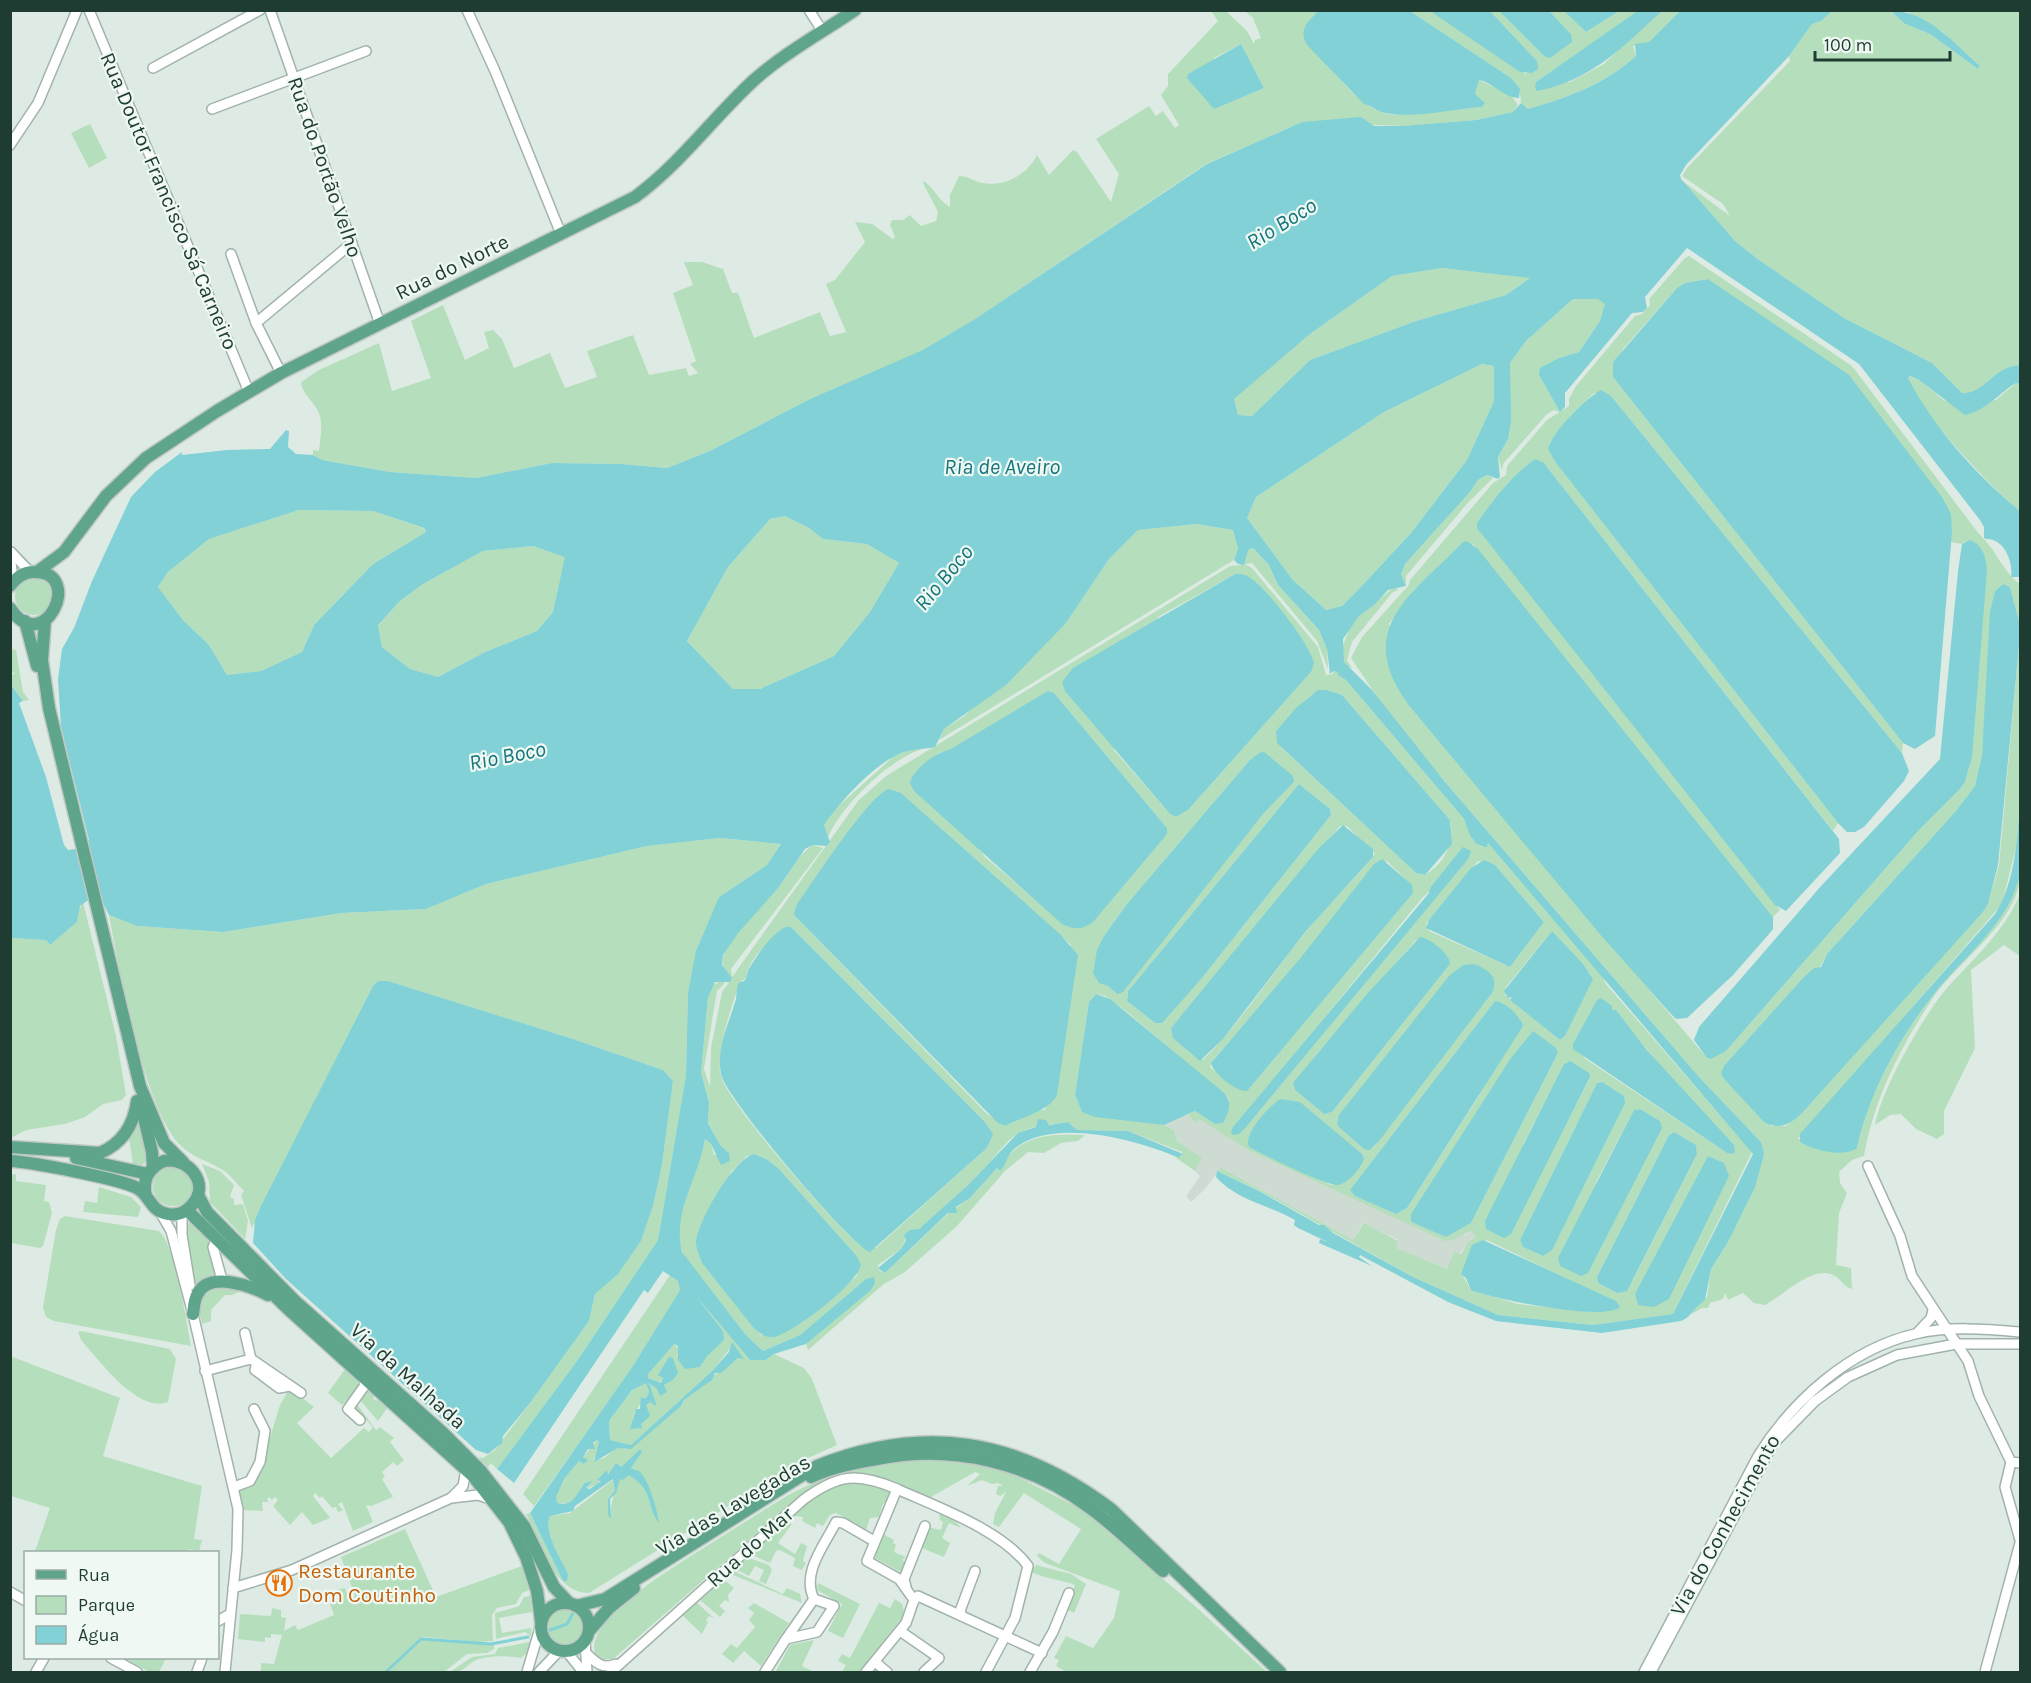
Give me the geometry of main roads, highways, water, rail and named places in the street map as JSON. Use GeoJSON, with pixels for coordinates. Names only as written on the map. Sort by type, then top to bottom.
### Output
{"type":"FeatureCollection","features":[{"type":"Feature","properties":{"kind":"main road","name":"Rua do Norte"},"geometry":{"type":"LineString","coordinates":[[12,584],[64,552],[106,496],[147,458],[249,392],[281,373],[635,198],[653,184],[752,82],[771,66],[855,10]]}},
{"type":"Feature","properties":{"kind":"main road","name":"Rua do Norte"},"geometry":{"type":"LineString","coordinates":[[45,620],[52,615],[59,601],[56,585],[64,552]]}},
{"type":"Feature","properties":{"kind":"main road"},"geometry":{"type":"LineString","coordinates":[[33,572],[51,579],[56,585]]}},
{"type":"Feature","properties":{"kind":"main road"},"geometry":{"type":"LineString","coordinates":[[15,614],[45,620],[42,660],[49,708],[74,831]]}},
{"type":"Feature","properties":{"kind":"main road"},"geometry":{"type":"LineString","coordinates":[[10,1161],[135,1187],[160,1212],[184,1211],[198,1195],[198,1179],[164,1143],[140,1086],[46,730],[35,656],[15,614]]}},
{"type":"Feature","properties":{"kind":"main road"},"geometry":{"type":"LineString","coordinates":[[96,917],[152,1152],[150,1170],[145,1181],[146,1196]]}},
{"type":"Feature","properties":{"kind":"main road"},"geometry":{"type":"LineString","coordinates":[[10,1147],[91,1153],[110,1148],[133,1122],[138,1093]]}},
{"type":"Feature","properties":{"kind":"main road"},"geometry":{"type":"LineString","coordinates":[[28,1148],[150,1170],[170,1160],[183,1162]]}},
{"type":"Feature","properties":{"kind":"main road","name":"Via da Malhada"},"geometry":{"type":"LineString","coordinates":[[198,1195],[207,1212],[295,1301],[442,1432],[480,1470],[524,1526],[554,1587],[573,1605]]}},
{"type":"Feature","properties":{"kind":"main road","name":"Via da Malhada"},"geometry":{"type":"LineString","coordinates":[[184,1211],[287,1308],[466,1469],[492,1499],[509,1522],[531,1569],[541,1625]]}},
{"type":"Feature","properties":{"kind":"main road"},"geometry":{"type":"LineString","coordinates":[[193,1314],[197,1294],[201,1289],[209,1284],[230,1282],[256,1289],[287,1308]]}},
{"type":"Feature","properties":{"kind":"main road","name":"Via das Lavegadas"},"geometry":{"type":"LineString","coordinates":[[573,1605],[605,1599],[790,1481],[842,1457],[894,1443],[927,1441],[975,1445],[1008,1454],[1067,1480],[1111,1509],[1280,1672]]}},
{"type":"Feature","properties":{"kind":"main road"},"geometry":{"type":"LineString","coordinates":[[837,1469],[866,1455],[901,1449],[951,1449],[1001,1457],[1008,1454],[1014,1462],[1052,1478],[1080,1494],[1098,1514]]}},
{"type":"Feature","properties":{"kind":"main road","name":"Via das Lavegadas"},"geometry":{"type":"LineString","coordinates":[[587,1636],[609,1608],[658,1572],[816,1475],[905,1454],[966,1455],[993,1460],[1067,1492],[1098,1514],[1273,1672]]}},
{"type":"Feature","properties":{"kind":"main road"},"geometry":{"type":"LineString","coordinates":[[555,1605],[573,1605],[586,1616],[587,1636],[574,1650],[563,1652],[546,1643],[541,1625],[544,1614],[555,1605]]}},
{"type":"Feature","properties":{"kind":"water"},"geometry":{"type":"Polygon","coordinates":[[[1639,10],[1662,11],[1620,49],[1591,70],[1557,86],[1537,91],[1536,82],[1639,10]]]}},
{"type":"Feature","properties":{"kind":"water"},"geometry":{"type":"Polygon","coordinates":[[[1318,11],[1410,11],[1511,78],[1520,89],[1519,98],[1479,80],[1475,94],[1485,103],[1482,107],[1409,115],[1379,111],[1364,104],[1307,45],[1304,30],[1318,11]]]}},
{"type":"Feature","properties":{"kind":"water"},"geometry":{"type":"Polygon","coordinates":[[[1430,11],[1490,11],[1537,61],[1538,69],[1532,73],[1520,72],[1430,11]]]}},
{"type":"Feature","properties":{"kind":"water"},"geometry":{"type":"Polygon","coordinates":[[[1499,11],[1549,11],[1571,34],[1572,42],[1550,58],[1544,56],[1499,11]]]}},
{"type":"Feature","properties":{"kind":"water"},"geometry":{"type":"Polygon","coordinates":[[[1564,11],[1619,11],[1586,32],[1564,11]]]}},
{"type":"Feature","properties":{"kind":"water","name":"Ria de Aveiro"},"geometry":{"type":"Polygon","coordinates":[[[1680,11],[1832,11],[1821,21],[1812,24],[1789,56],[1686,165],[1680,175],[1681,179],[1735,241],[1759,260],[1844,318],[1932,363],[1962,393],[1978,389],[2002,370],[2020,365],[2020,384],[2016,383],[1986,406],[1965,415],[1919,380],[1910,376],[1908,378],[1930,415],[1958,450],[2020,511],[2020,577],[2011,577],[2010,562],[2006,551],[1993,540],[1984,538],[1984,527],[1980,520],[1859,364],[1687,248],[1645,297],[1647,308],[1643,312],[1632,313],[1565,393],[1565,407],[1560,412],[1539,375],[1540,368],[1559,358],[1579,352],[1600,321],[1605,304],[1598,299],[1573,299],[1526,341],[1510,363],[1511,421],[1508,439],[1498,457],[1500,477],[1498,479],[1487,475],[1478,480],[1470,492],[1405,564],[1401,574],[1406,586],[1388,590],[1374,605],[1359,616],[1343,639],[1344,662],[1372,690],[1445,782],[1699,1077],[1761,1142],[1764,1154],[1755,1187],[1728,1242],[1711,1269],[1705,1300],[1681,1321],[1602,1333],[1496,1321],[1448,1302],[1360,1255],[1359,1257],[1372,1266],[1319,1243],[1320,1239],[1330,1243],[1298,1228],[1294,1225],[1295,1220],[1243,1197],[1216,1177],[1217,1171],[1259,1191],[1319,1225],[1324,1225],[1333,1233],[1413,1277],[1498,1315],[1593,1325],[1673,1314],[1753,1154],[1488,843],[1487,847],[1474,841],[1464,819],[1346,680],[1338,675],[1338,672],[1333,671],[1330,674],[1327,649],[1319,630],[1278,585],[1269,565],[1253,548],[1248,550],[1244,565],[1234,560],[1238,549],[1233,530],[1197,524],[1138,530],[1109,559],[1066,623],[1006,685],[944,729],[935,747],[900,753],[876,769],[856,787],[824,825],[830,842],[827,846],[813,845],[805,849],[779,887],[739,932],[723,955],[722,965],[732,978],[730,982],[715,982],[708,997],[701,1073],[709,1102],[708,1123],[721,1146],[729,1153],[730,1161],[721,1165],[711,1144],[705,1139],[683,1209],[680,1237],[682,1252],[745,1334],[763,1351],[800,1335],[866,1279],[874,1277],[875,1283],[870,1291],[806,1344],[774,1354],[766,1360],[750,1360],[696,1296],[723,1331],[724,1340],[707,1356],[700,1367],[685,1369],[678,1360],[678,1346],[674,1344],[648,1374],[648,1378],[661,1383],[663,1378],[658,1375],[669,1357],[673,1358],[678,1373],[673,1380],[664,1385],[667,1392],[660,1396],[657,1389],[649,1383],[656,1404],[655,1406],[651,1402],[646,1405],[650,1416],[641,1424],[642,1428],[630,1429],[636,1409],[640,1409],[641,1397],[646,1398],[649,1392],[646,1383],[632,1390],[609,1421],[610,1440],[631,1445],[712,1371],[729,1352],[732,1342],[744,1359],[738,1358],[721,1373],[715,1373],[712,1380],[684,1400],[681,1406],[631,1449],[618,1448],[594,1462],[599,1442],[597,1440],[593,1443],[595,1449],[588,1449],[583,1457],[588,1460],[584,1464],[579,1461],[564,1479],[556,1497],[557,1503],[568,1503],[585,1483],[593,1481],[586,1488],[590,1489],[601,1481],[597,1480],[607,1470],[608,1475],[616,1463],[621,1467],[640,1449],[642,1452],[631,1468],[643,1475],[655,1504],[659,1523],[643,1487],[629,1475],[623,1480],[620,1479],[616,1493],[610,1499],[611,1519],[608,1515],[608,1499],[615,1491],[613,1479],[575,1506],[573,1511],[550,1516],[548,1523],[551,1538],[568,1574],[567,1581],[563,1581],[530,1513],[633,1366],[680,1290],[678,1281],[663,1271],[648,1293],[644,1290],[514,1483],[497,1469],[577,1361],[658,1240],[686,1075],[688,993],[696,951],[719,897],[767,865],[781,844],[720,838],[647,846],[486,884],[426,909],[342,913],[223,932],[137,926],[109,915],[104,905],[87,901],[80,906],[77,922],[50,945],[46,940],[11,938],[10,683],[23,701],[19,703],[46,777],[64,845],[68,850],[82,848],[89,840],[61,727],[58,679],[62,649],[74,628],[92,581],[131,497],[155,472],[182,452],[182,455],[227,450],[270,449],[286,430],[289,431],[288,447],[296,454],[313,455],[322,460],[390,472],[476,478],[552,463],[621,464],[667,468],[710,451],[810,399],[923,350],[975,319],[1207,164],[1302,122],[1361,117],[1374,126],[1402,126],[1476,120],[1513,112],[1521,103],[1528,109],[1572,95],[1599,82],[1636,56],[1635,44],[1649,42],[1680,11]],[[1442,268],[1392,276],[1310,334],[1234,399],[1238,415],[1252,416],[1310,360],[1416,321],[1506,295],[1530,278],[1442,268]],[[1482,364],[1384,412],[1256,497],[1247,518],[1293,580],[1326,610],[1342,606],[1358,590],[1411,533],[1467,460],[1494,401],[1494,366],[1482,364]],[[299,510],[209,539],[168,572],[158,587],[183,620],[209,645],[227,675],[261,671],[302,652],[314,625],[373,564],[426,532],[424,528],[373,511],[299,510]],[[785,516],[770,519],[728,567],[687,641],[733,689],[760,689],[834,656],[870,612],[899,563],[867,544],[823,539],[809,528],[785,516]],[[533,546],[483,551],[423,584],[400,601],[378,625],[382,647],[410,669],[438,677],[485,652],[537,631],[553,612],[565,557],[533,546]]]}},
{"type":"Feature","properties":{"kind":"water"},"geometry":{"type":"Polygon","coordinates":[[[1891,11],[1904,12],[1928,22],[1980,66],[1978,69],[1930,34],[1905,24],[1891,11]]]}},
{"type":"Feature","properties":{"kind":"water"},"geometry":{"type":"Polygon","coordinates":[[[1241,44],[1264,88],[1214,109],[1187,78],[1188,74],[1241,44]]]}},
{"type":"Feature","properties":{"kind":"water"},"geometry":{"type":"Polygon","coordinates":[[[1708,279],[1849,375],[1942,497],[1951,514],[1952,532],[1935,736],[1915,749],[1903,743],[1613,377],[1613,362],[1677,288],[1685,283],[1708,279]]]}},
{"type":"Feature","properties":{"kind":"water"},"geometry":{"type":"Polygon","coordinates":[[[1601,390],[1611,396],[1902,753],[1909,771],[1904,781],[1864,827],[1855,832],[1847,832],[1838,823],[1556,463],[1548,449],[1550,442],[1579,408],[1601,390]]]}},
{"type":"Feature","properties":{"kind":"water"},"geometry":{"type":"Polygon","coordinates":[[[1535,459],[1543,462],[1839,839],[1840,853],[1786,911],[1775,905],[1477,528],[1477,523],[1503,488],[1535,459]]]}},
{"type":"Feature","properties":{"kind":"water"},"geometry":{"type":"Polygon","coordinates":[[[1970,540],[1983,552],[1987,570],[1972,757],[1965,782],[1919,830],[1726,1051],[1711,1059],[1706,1057],[1694,1040],[1699,1027],[1822,885],[1940,759],[1958,571],[1962,544],[1970,540]]]}},
{"type":"Feature","properties":{"kind":"water"},"geometry":{"type":"Polygon","coordinates":[[[1467,541],[1478,549],[1773,917],[1773,929],[1769,934],[1733,975],[1687,1018],[1676,1019],[1599,933],[1411,708],[1394,680],[1386,656],[1387,635],[1395,616],[1407,598],[1424,580],[1463,542],[1467,541]]]}},
{"type":"Feature","properties":{"kind":"water"},"geometry":{"type":"Polygon","coordinates":[[[1235,574],[1247,576],[1266,592],[1305,643],[1314,663],[1311,672],[1188,810],[1176,817],[1170,814],[1065,691],[1062,682],[1073,668],[1235,574]]]}},
{"type":"Feature","properties":{"kind":"water"},"geometry":{"type":"Polygon","coordinates":[[[2003,584],[2010,587],[2020,625],[1998,865],[1988,904],[1803,1112],[1785,1125],[1770,1125],[1764,1122],[1725,1080],[1721,1074],[1724,1066],[1802,979],[1814,968],[1821,967],[1827,954],[1955,812],[1975,786],[1982,755],[1990,612],[1995,591],[2003,584]]]}},
{"type":"Feature","properties":{"kind":"water"},"geometry":{"type":"Polygon","coordinates":[[[1318,690],[1327,690],[1342,695],[1450,820],[1452,844],[1425,875],[1416,873],[1277,743],[1276,731],[1296,708],[1318,690]]]}},
{"type":"Feature","properties":{"kind":"water"},"geometry":{"type":"Polygon","coordinates":[[[1048,691],[1054,693],[1167,828],[1167,834],[1093,922],[1078,928],[1062,924],[914,791],[910,783],[920,767],[931,758],[949,750],[1048,691]]]}},
{"type":"Feature","properties":{"kind":"water"},"geometry":{"type":"Polygon","coordinates":[[[1264,752],[1293,776],[1294,782],[1263,814],[1123,992],[1117,994],[1108,986],[1099,983],[1093,973],[1097,950],[1104,936],[1127,904],[1249,761],[1264,752]]]}},
{"type":"Feature","properties":{"kind":"water"},"geometry":{"type":"Polygon","coordinates":[[[1299,784],[1330,809],[1331,815],[1202,978],[1162,1023],[1155,1023],[1127,1001],[1128,991],[1299,784]]]}},
{"type":"Feature","properties":{"kind":"water"},"geometry":{"type":"Polygon","coordinates":[[[888,789],[901,793],[1060,934],[1078,955],[1057,1095],[1048,1106],[1006,1126],[998,1123],[794,915],[796,906],[840,842],[867,808],[888,789]]]}},
{"type":"Feature","properties":{"kind":"water"},"geometry":{"type":"Polygon","coordinates":[[[2020,800],[2022,856],[2015,891],[2007,907],[1985,938],[1934,994],[1897,1048],[1869,1107],[1857,1148],[1837,1153],[1813,1148],[1800,1142],[1800,1134],[1995,914],[2011,873],[2020,800]]]}},
{"type":"Feature","properties":{"kind":"water"},"geometry":{"type":"Polygon","coordinates":[[[1343,825],[1373,849],[1373,857],[1306,931],[1223,1039],[1200,1061],[1173,1038],[1171,1028],[1318,849],[1343,825]]]}},
{"type":"Feature","properties":{"kind":"water"},"geometry":{"type":"Polygon","coordinates":[[[1463,847],[1471,851],[1469,858],[1247,1126],[1239,1134],[1233,1135],[1231,1132],[1233,1127],[1429,893],[1430,888],[1463,847]]]}},
{"type":"Feature","properties":{"kind":"water"},"geometry":{"type":"Polygon","coordinates":[[[1382,859],[1412,885],[1413,893],[1247,1091],[1231,1085],[1216,1072],[1211,1063],[1303,955],[1374,864],[1382,859]]]}},
{"type":"Feature","properties":{"kind":"water"},"geometry":{"type":"Polygon","coordinates":[[[1484,860],[1495,865],[1544,922],[1510,967],[1426,928],[1429,920],[1471,868],[1484,860]]]}},
{"type":"Feature","properties":{"kind":"water"},"geometry":{"type":"Polygon","coordinates":[[[786,927],[791,927],[984,1121],[993,1134],[987,1148],[870,1252],[858,1244],[815,1199],[764,1138],[727,1088],[721,1074],[720,1054],[738,985],[745,980],[749,969],[766,944],[786,927]]]}},
{"type":"Feature","properties":{"kind":"water"},"geometry":{"type":"Polygon","coordinates":[[[1552,931],[1583,964],[1593,979],[1565,1036],[1560,1040],[1510,1000],[1512,997],[1508,998],[1504,991],[1552,931]]]}},
{"type":"Feature","properties":{"kind":"water"},"geometry":{"type":"Polygon","coordinates":[[[1420,937],[1439,947],[1447,956],[1450,964],[1332,1112],[1324,1114],[1295,1090],[1293,1083],[1367,994],[1420,937]]]}},
{"type":"Feature","properties":{"kind":"water"},"geometry":{"type":"Polygon","coordinates":[[[1474,964],[1484,969],[1493,978],[1492,993],[1379,1141],[1370,1150],[1364,1149],[1337,1124],[1339,1115],[1449,976],[1463,965],[1474,964]]]}},
{"type":"Feature","properties":{"kind":"water"},"geometry":{"type":"Polygon","coordinates":[[[378,981],[388,981],[573,1039],[663,1070],[673,1081],[662,1165],[653,1206],[641,1241],[618,1274],[595,1294],[589,1321],[530,1403],[503,1436],[502,1443],[488,1454],[476,1450],[286,1279],[253,1243],[255,1220],[261,1206],[373,986],[378,981]]]}},
{"type":"Feature","properties":{"kind":"water"},"geometry":{"type":"Polygon","coordinates":[[[1096,994],[1110,999],[1223,1092],[1229,1107],[1223,1123],[1215,1124],[1195,1111],[1164,1125],[1095,1117],[1082,1112],[1075,1095],[1089,1002],[1096,994]]]}},
{"type":"Feature","properties":{"kind":"water"},"geometry":{"type":"Polygon","coordinates":[[[1601,998],[1612,1006],[1612,1010],[1616,1010],[1646,1049],[1734,1145],[1733,1154],[1727,1153],[1573,1049],[1573,1044],[1597,1000],[1601,998]]]}},
{"type":"Feature","properties":{"kind":"water"},"geometry":{"type":"Polygon","coordinates":[[[1495,1001],[1512,1010],[1523,1026],[1407,1208],[1396,1214],[1355,1196],[1350,1190],[1495,1001]]]}},
{"type":"Feature","properties":{"kind":"water"},"geometry":{"type":"Polygon","coordinates":[[[1533,1031],[1556,1048],[1558,1053],[1471,1223],[1446,1237],[1414,1223],[1411,1221],[1411,1214],[1511,1058],[1533,1031]]]}},
{"type":"Feature","properties":{"kind":"water"},"geometry":{"type":"Polygon","coordinates":[[[1570,1061],[1589,1073],[1590,1077],[1511,1234],[1504,1238],[1486,1229],[1485,1221],[1564,1064],[1570,1061]]]}},
{"type":"Feature","properties":{"kind":"water"},"geometry":{"type":"Polygon","coordinates":[[[1602,1082],[1624,1096],[1625,1103],[1552,1250],[1543,1256],[1523,1247],[1520,1240],[1597,1083],[1602,1082]]]}},
{"type":"Feature","properties":{"kind":"water"},"geometry":{"type":"Polygon","coordinates":[[[1280,1099],[1300,1102],[1362,1154],[1364,1159],[1350,1179],[1338,1185],[1322,1181],[1249,1147],[1248,1141],[1253,1128],[1280,1099]]]}},
{"type":"Feature","properties":{"kind":"water"},"geometry":{"type":"Polygon","coordinates":[[[1640,1109],[1660,1121],[1662,1128],[1588,1273],[1581,1276],[1560,1266],[1558,1258],[1634,1110],[1640,1109]]]}},
{"type":"Feature","properties":{"kind":"water"},"geometry":{"type":"Polygon","coordinates":[[[1038,1119],[1046,1120],[1049,1125],[1068,1122],[1077,1130],[1128,1131],[1183,1154],[1179,1157],[1137,1143],[1095,1134],[1053,1134],[1034,1138],[1014,1149],[1000,1171],[997,1168],[970,1198],[956,1207],[957,1213],[948,1213],[885,1273],[878,1268],[901,1249],[906,1240],[904,1235],[910,1230],[919,1229],[967,1186],[1018,1133],[1036,1127],[1038,1119]]]}},
{"type":"Feature","properties":{"kind":"water"},"geometry":{"type":"Polygon","coordinates":[[[1674,1132],[1696,1145],[1697,1154],[1627,1291],[1617,1293],[1598,1283],[1597,1277],[1669,1135],[1674,1132]]]}},
{"type":"Feature","properties":{"kind":"water"},"geometry":{"type":"Polygon","coordinates":[[[754,1154],[768,1160],[779,1169],[856,1255],[861,1265],[848,1284],[823,1307],[795,1327],[774,1337],[762,1335],[753,1327],[702,1263],[696,1244],[703,1219],[727,1178],[736,1167],[754,1154]]]}},
{"type":"Feature","properties":{"kind":"water"},"geometry":{"type":"Polygon","coordinates":[[[1708,1156],[1724,1163],[1729,1176],[1669,1299],[1654,1307],[1638,1305],[1635,1294],[1708,1156]]]}},
{"type":"Feature","properties":{"kind":"water"},"geometry":{"type":"Polygon","coordinates":[[[1483,1240],[1616,1301],[1620,1307],[1610,1311],[1571,1311],[1502,1299],[1471,1290],[1466,1278],[1461,1274],[1472,1245],[1483,1240]]]}},
{"type":"Feature","properties":{"kind":"waterway"},"geometry":{"type":"LineString","coordinates":[[550,1630],[567,1624],[573,1613]]}},
{"type":"Feature","properties":{"kind":"waterway"},"geometry":{"type":"LineString","coordinates":[[386,1672],[421,1639],[491,1644],[528,1637]]}},
{"type":"Feature","properties":{"kind":"place","name":"Restaurante Dom Coutinho"},"geometry":{"type":"Point","coordinates":[279,1583]}},
{"type":"Feature","properties":{"kind":"water label","name":"Rio Boco"},"geometry":{"type":"Point","coordinates":[1281,223]}},
{"type":"Feature","properties":{"kind":"water label","name":"Rio Boco"},"geometry":{"type":"Point","coordinates":[943,577]}},
{"type":"Feature","properties":{"kind":"water label","name":"Rio Boco"},"geometry":{"type":"Point","coordinates":[507,755]}}]}
